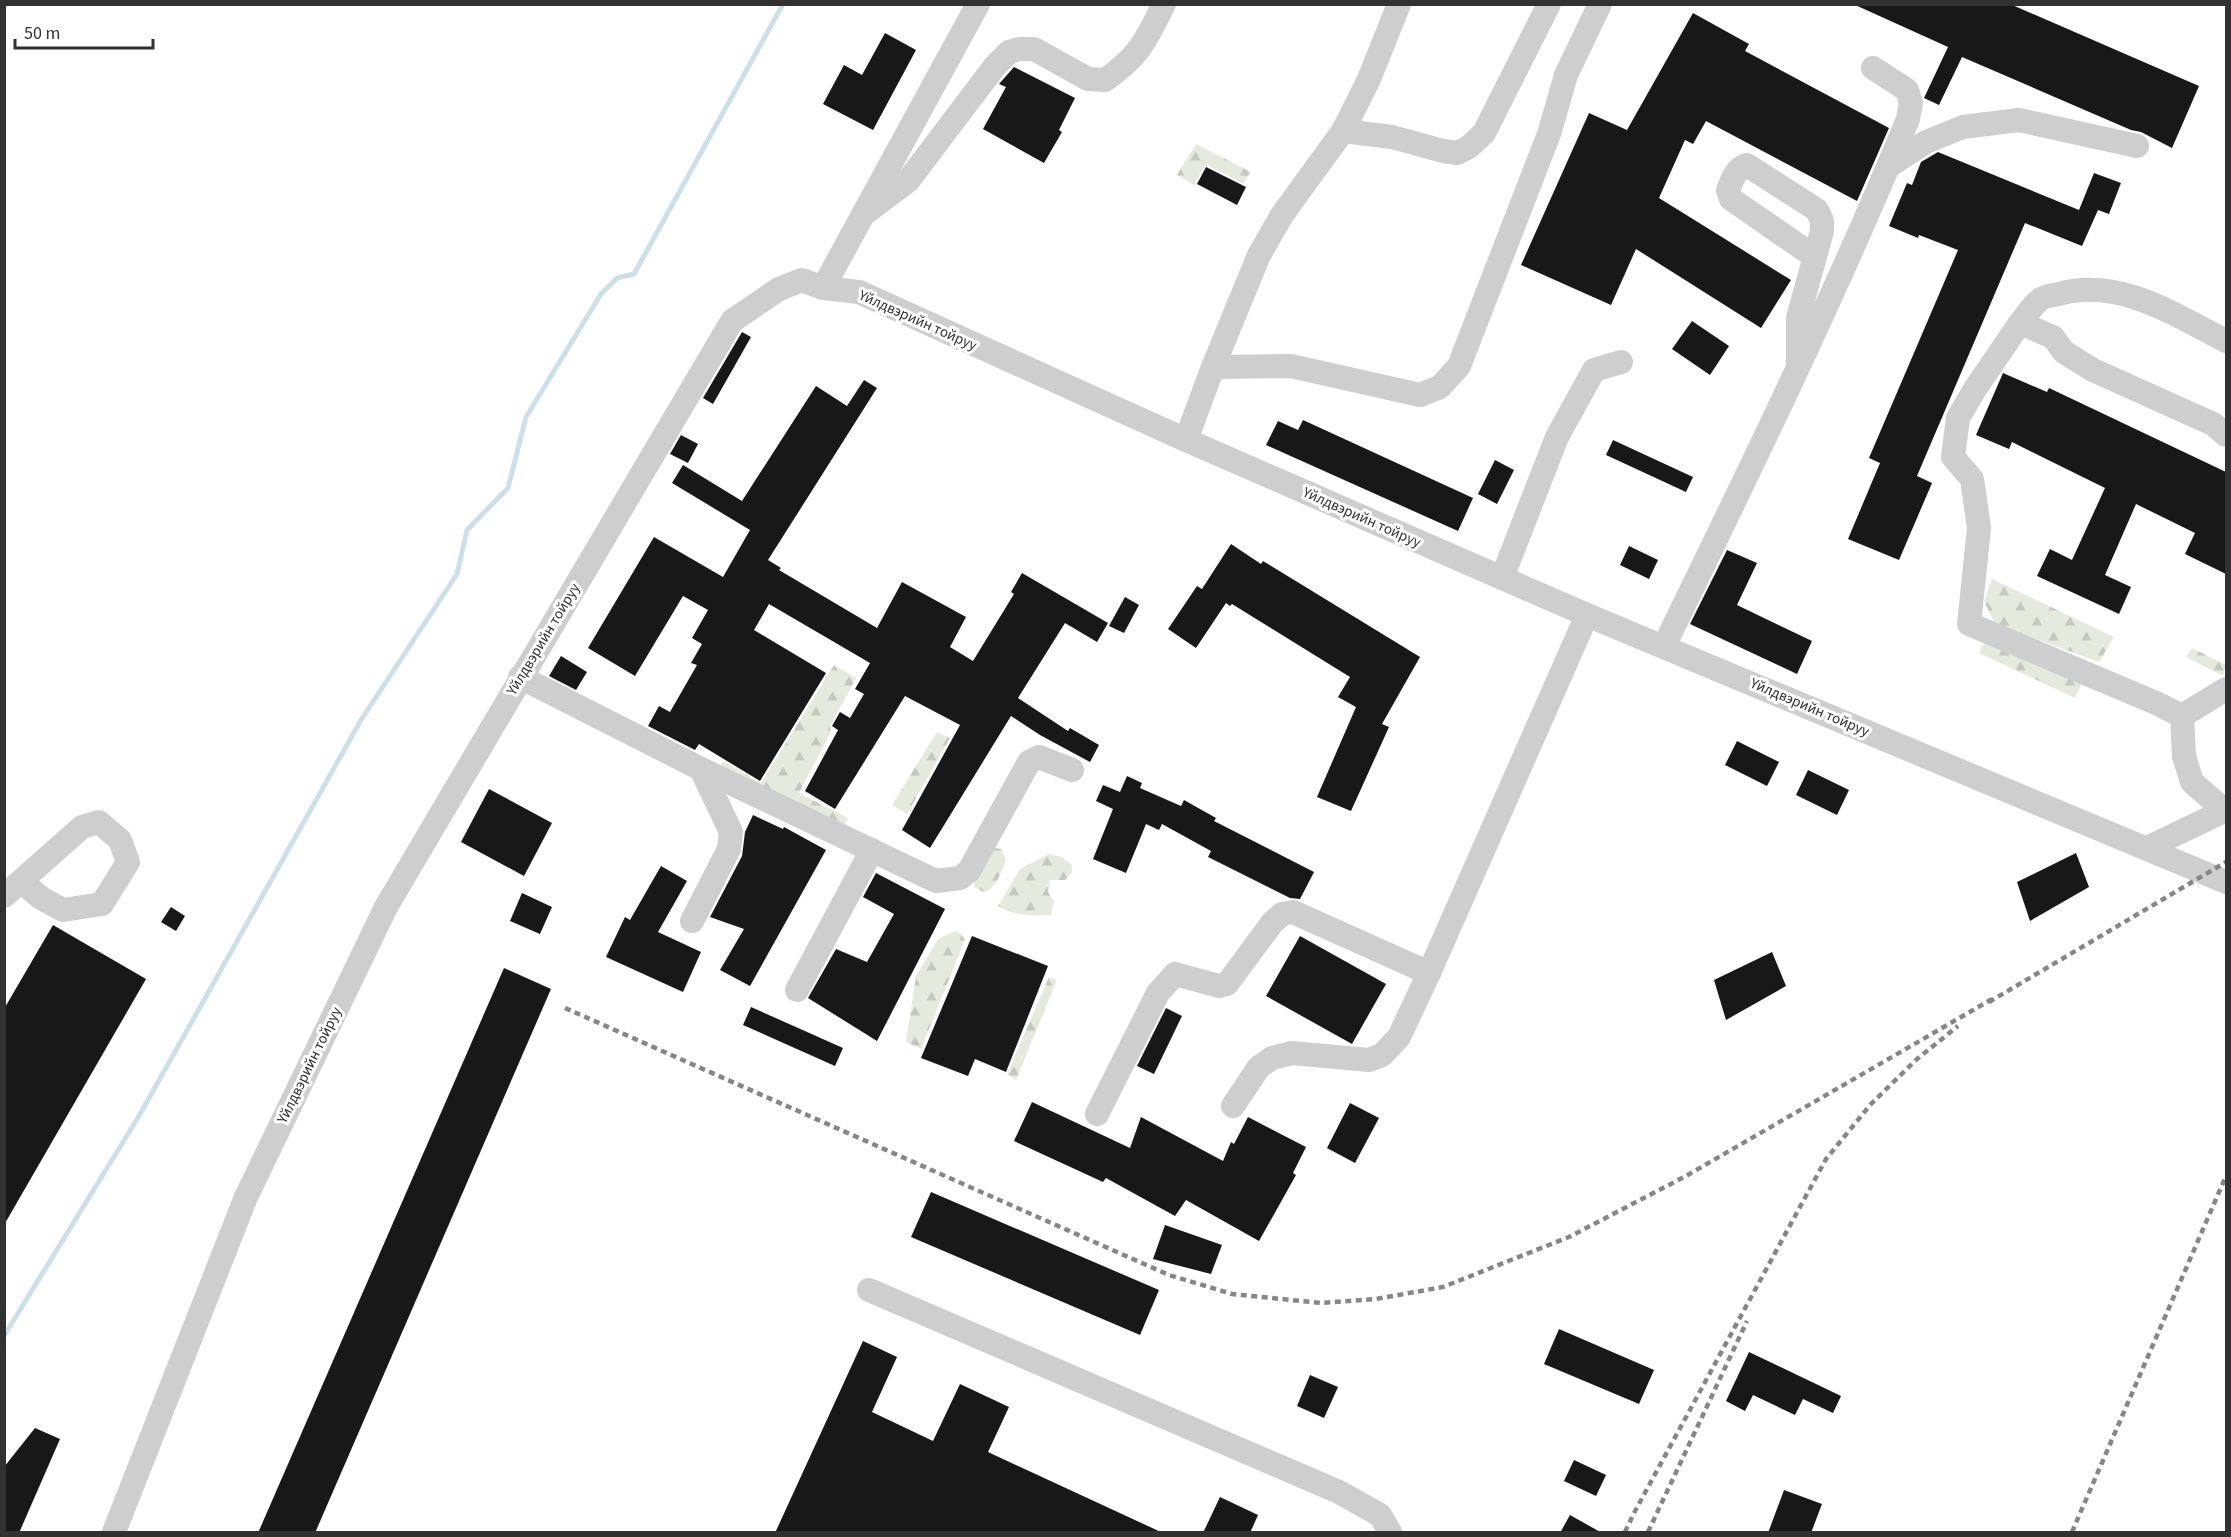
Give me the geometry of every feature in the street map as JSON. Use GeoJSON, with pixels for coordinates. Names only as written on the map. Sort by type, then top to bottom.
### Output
{"type":"FeatureCollection","features":[{"type":"Feature","properties":{"kind":"lane"},"geometry":{"type":"LineString","coordinates":[[823,288],[978,4]]}},
{"type":"Feature","properties":{"kind":"lane"},"geometry":{"type":"LineString","coordinates":[[864,214],[908,181],[995,66],[1009,52],[1034,49],[1088,79],[1105,80],[1128,64],[1143,47],[1164,4]]}},
{"type":"Feature","properties":{"kind":"lane"},"geometry":{"type":"LineString","coordinates":[[1186,440],[1259,255],[1282,215],[1343,131],[1369,79],[1399,4]]}},
{"type":"Feature","properties":{"kind":"lane"},"geometry":{"type":"LineString","coordinates":[[1343,131],[1392,137],[1457,153],[1469,147],[1484,133],[1549,4]]}},
{"type":"Feature","properties":{"kind":"lane"},"geometry":{"type":"LineString","coordinates":[[1213,367],[1291,366],[1420,395],[1440,387],[1459,366],[1550,134],[1566,75],[1600,4]]}},
{"type":"Feature","properties":{"kind":"lane"},"geometry":{"type":"LineString","coordinates":[[1664,646],[1798,371],[1908,119],[1911,104],[1907,90],[1873,68]]}},
{"type":"Feature","properties":{"kind":"lane"},"geometry":{"type":"LineString","coordinates":[[1889,166],[1926,142],[1962,127],[2019,120],[2137,146]]}},
{"type":"Feature","properties":{"kind":"lane"},"geometry":{"type":"LineString","coordinates":[[1798,371],[1798,318],[1815,257]]}},
{"type":"Feature","properties":{"kind":"lane","name":"Үйлдвэрийн тойруу"},"geometry":{"type":"LineString","coordinates":[[114,1533],[246,1197],[386,907],[732,321],[779,289],[802,280],[823,288],[859,292],[1186,440],[1587,615],[2226,882]]}},
{"type":"Feature","properties":{"kind":"lane"},"geometry":{"type":"LineString","coordinates":[[2182,716],[1969,624],[1979,528],[1972,479],[1953,457],[1959,418],[1975,389],[2020,323],[2041,299],[2071,290],[2089,289],[2121,293],[2139,299],[2226,341]]}},
{"type":"Feature","properties":{"kind":"lane"},"geometry":{"type":"LineString","coordinates":[[2020,323],[2053,337],[2064,352],[2093,370],[2213,424],[2226,435]]}},
{"type":"Feature","properties":{"kind":"lane"},"geometry":{"type":"LineString","coordinates":[[1502,578],[1557,437],[1580,394],[1594,370],[1621,362]]}},
{"type":"Feature","properties":{"kind":"lane"},"geometry":{"type":"LineString","coordinates":[[1233,1106],[1258,1066],[1272,1058],[1292,1053],[1369,1060],[1382,1055],[1399,1037],[1587,615]]}},
{"type":"Feature","properties":{"kind":"lane"},"geometry":{"type":"LineString","coordinates":[[520,678],[701,769],[936,881],[960,878],[969,871],[1029,762],[1039,757],[1072,770]]}},
{"type":"Feature","properties":{"kind":"lane"},"geometry":{"type":"LineString","coordinates":[[2182,716],[2226,689]]}},
{"type":"Feature","properties":{"kind":"lane"},"geometry":{"type":"LineString","coordinates":[[2147,848],[2226,810],[2192,782],[2184,756],[2182,716]]}},
{"type":"Feature","properties":{"kind":"lane"},"geometry":{"type":"LineString","coordinates":[[692,921],[729,849],[731,832],[701,769]]}},
{"type":"Feature","properties":{"kind":"lane"},"geometry":{"type":"LineString","coordinates":[[797,990],[872,850]]}},
{"type":"Feature","properties":{"kind":"lane"},"geometry":{"type":"LineString","coordinates":[[1097,1114],[1158,993],[1175,974],[1219,986],[1227,984],[1272,923],[1282,914],[1293,912],[1429,973]]}},
{"type":"Feature","properties":{"kind":"lane"},"geometry":{"type":"LineString","coordinates":[[869,1290],[1339,1492],[1380,1515],[1390,1533]]}},
{"type":"Feature","properties":{"kind":"green space"},"geometry":{"type":"Polygon","coordinates":[[[1196,144],[1251,172],[1243,184],[1206,164],[1194,185],[1177,175],[1196,144]]]}},
{"type":"Feature","properties":{"kind":"green space"},"geometry":{"type":"Polygon","coordinates":[[[1992,579],[2114,637],[2099,662],[1995,624],[1984,601],[1992,579]]]}},
{"type":"Feature","properties":{"kind":"green space"},"geometry":{"type":"Polygon","coordinates":[[[1986,638],[2083,681],[2075,698],[1979,653],[1986,638]]]}},
{"type":"Feature","properties":{"kind":"green space"},"geometry":{"type":"Polygon","coordinates":[[[2192,648],[2226,665],[2223,676],[2186,657],[2192,648]]]}},
{"type":"Feature","properties":{"kind":"green space"},"geometry":{"type":"Polygon","coordinates":[[[834,665],[856,678],[830,726],[831,732],[799,793],[848,818],[840,833],[717,772],[723,761],[761,783],[834,665]]]}},
{"type":"Feature","properties":{"kind":"green space"},"geometry":{"type":"Polygon","coordinates":[[[937,732],[950,738],[907,814],[892,805],[937,732]]]}},
{"type":"Feature","properties":{"kind":"green space"},"geometry":{"type":"Polygon","coordinates":[[[988,847],[1001,849],[1006,860],[995,883],[984,892],[974,887],[978,855],[988,847]]]}},
{"type":"Feature","properties":{"kind":"green space"},"geometry":{"type":"Polygon","coordinates":[[[1049,854],[1062,857],[1072,865],[1072,873],[1065,880],[1050,880],[1048,892],[1054,901],[1051,915],[1017,914],[998,906],[1020,869],[1049,854]]]}},
{"type":"Feature","properties":{"kind":"green space"},"geometry":{"type":"Polygon","coordinates":[[[955,931],[965,940],[921,1049],[906,1042],[916,976],[938,939],[955,931]]]}},
{"type":"Feature","properties":{"kind":"green space"},"geometry":{"type":"Polygon","coordinates":[[[1049,977],[1057,980],[1016,1080],[1007,1074],[1049,977]]]}},
{"type":"Feature","properties":{"kind":"building"},"geometry":{"type":"Polygon","coordinates":[[[1853,4],[2010,4],[2199,86],[2172,148],[2141,132],[2131,130],[1962,57],[1939,105],[1924,98],[1948,47],[1853,4]]]}},
{"type":"Feature","properties":{"kind":"building"},"geometry":{"type":"Polygon","coordinates":[[[1693,13],[1749,44],[1745,51],[1889,128],[1857,201],[1706,121],[1693,144],[1685,140],[1659,198],[1791,280],[1761,328],[1636,249],[1611,305],[1521,265],[1589,113],[1627,130],[1693,13]]]}},
{"type":"Feature","properties":{"kind":"building"},"geometry":{"type":"Polygon","coordinates":[[[885,33],[916,50],[873,130],[823,104],[844,65],[862,75],[885,33]]]}},
{"type":"Feature","properties":{"kind":"building"},"geometry":{"type":"Polygon","coordinates":[[[1014,67],[1075,98],[1059,130],[1062,132],[1044,163],[983,129],[1006,87],[999,84],[1014,67]]]}},
{"type":"Feature","properties":{"kind":"building"},"geometry":{"type":"Polygon","coordinates":[[[1938,152],[2079,210],[2094,173],[2121,183],[2109,214],[2098,210],[2082,246],[2025,223],[1917,476],[1932,483],[1899,560],[1848,539],[1880,463],[1869,458],[1958,250],[1919,235],[1918,238],[1889,226],[1907,183],[1912,185],[1921,162],[1938,152]]]}},
{"type":"Feature","properties":{"kind":"building"},"geometry":{"type":"Polygon","coordinates":[[[1206,167],[1246,187],[1237,205],[1197,184],[1206,167]]]}},
{"type":"Feature","properties":{"kind":"building"},"geometry":{"type":"Polygon","coordinates":[[[1692,321],[1729,346],[1710,375],[1672,349],[1692,321]]]}},
{"type":"Feature","properties":{"kind":"building"},"geometry":{"type":"Polygon","coordinates":[[[742,332],[751,337],[713,404],[703,398],[742,332]]]}},
{"type":"Feature","properties":{"kind":"building"},"geometry":{"type":"Polygon","coordinates":[[[2003,373],[2047,392],[2049,388],[2226,472],[2226,574],[2185,554],[2195,533],[2136,504],[2105,575],[2131,587],[2119,614],[2037,576],[2050,549],[2072,560],[2105,488],[2012,442],[2009,449],[1976,435],[2003,373]]]}},
{"type":"Feature","properties":{"kind":"building"},"geometry":{"type":"Polygon","coordinates":[[[864,380],[877,388],[768,560],[781,568],[779,570],[877,628],[902,582],[966,617],[950,647],[973,661],[1014,594],[1011,592],[1022,573],[1108,623],[1097,642],[1065,623],[1018,698],[1068,731],[1070,728],[1099,745],[1090,762],[1040,735],[1011,716],[930,848],[902,830],[960,725],[905,696],[835,809],[805,791],[838,730],[832,726],[840,712],[850,718],[864,694],[855,689],[870,663],[769,604],[754,630],[826,673],[760,781],[699,744],[695,750],[648,726],[659,706],[670,712],[697,665],[691,663],[702,644],[692,638],[708,610],[683,596],[635,676],[588,648],[654,537],[723,577],[750,530],[672,483],[683,465],[742,501],[816,386],[847,406],[864,380]]]}},
{"type":"Feature","properties":{"kind":"building"},"geometry":{"type":"Polygon","coordinates":[[[1303,420],[1473,498],[1458,531],[1266,445],[1278,421],[1298,430],[1303,420]]]}},
{"type":"Feature","properties":{"kind":"building"},"geometry":{"type":"Polygon","coordinates":[[[681,435],[698,444],[688,463],[670,454],[681,435]]]}},
{"type":"Feature","properties":{"kind":"building"},"geometry":{"type":"Polygon","coordinates":[[[1613,440],[1693,477],[1686,492],[1606,455],[1613,440]]]}},
{"type":"Feature","properties":{"kind":"building"},"geometry":{"type":"Polygon","coordinates":[[[1495,460],[1514,470],[1497,504],[1478,494],[1495,460]]]}},
{"type":"Feature","properties":{"kind":"building"},"geometry":{"type":"Polygon","coordinates":[[[1231,544],[1261,564],[1263,561],[1420,657],[1382,724],[1389,727],[1351,811],[1317,797],[1356,707],[1338,697],[1350,677],[1232,604],[1230,606],[1226,603],[1196,648],[1168,629],[1197,586],[1202,589],[1231,544]]]}},
{"type":"Feature","properties":{"kind":"building"},"geometry":{"type":"Polygon","coordinates":[[[1629,546],[1658,560],[1649,579],[1620,565],[1629,546]]]}},
{"type":"Feature","properties":{"kind":"building"},"geometry":{"type":"Polygon","coordinates":[[[1727,550],[1757,563],[1737,605],[1812,641],[1797,674],[1690,624],[1727,550]]]}},
{"type":"Feature","properties":{"kind":"building"},"geometry":{"type":"Polygon","coordinates":[[[1125,597],[1139,605],[1124,633],[1109,626],[1125,597]]]}},
{"type":"Feature","properties":{"kind":"building"},"geometry":{"type":"Polygon","coordinates":[[[561,656],[587,672],[576,690],[549,676],[561,656]]]}},
{"type":"Feature","properties":{"kind":"building"},"geometry":{"type":"Polygon","coordinates":[[[1737,741],[1779,762],[1767,786],[1725,765],[1737,741]]]}},
{"type":"Feature","properties":{"kind":"building"},"geometry":{"type":"Polygon","coordinates":[[[1808,770],[1849,790],[1837,815],[1796,795],[1808,770]]]}},
{"type":"Feature","properties":{"kind":"building"},"geometry":{"type":"Polygon","coordinates":[[[1127,776],[1142,783],[1140,788],[1181,806],[1184,800],[1216,818],[1214,821],[1314,872],[1300,899],[1290,898],[1208,857],[1211,851],[1162,824],[1159,830],[1146,824],[1126,873],[1093,859],[1113,809],[1096,801],[1103,785],[1120,792],[1127,776]]]}},
{"type":"Feature","properties":{"kind":"building"},"geometry":{"type":"Polygon","coordinates":[[[489,789],[552,823],[524,876],[461,842],[489,789]]]}},
{"type":"Feature","properties":{"kind":"building"},"geometry":{"type":"Polygon","coordinates":[[[753,815],[783,829],[784,827],[826,850],[750,986],[720,970],[744,929],[710,917],[742,856],[745,832],[753,815]]]}},
{"type":"Feature","properties":{"kind":"building"},"geometry":{"type":"Polygon","coordinates":[[[2076,853],[2089,887],[2030,921],[2017,882],[2076,853]]]}},
{"type":"Feature","properties":{"kind":"building"},"geometry":{"type":"Polygon","coordinates":[[[661,866],[687,881],[658,932],[701,952],[683,992],[606,957],[625,917],[630,920],[661,866]]]}},
{"type":"Feature","properties":{"kind":"building"},"geometry":{"type":"Polygon","coordinates":[[[876,873],[945,909],[877,1041],[808,998],[836,949],[867,962],[894,914],[863,897],[876,873]]]}},
{"type":"Feature","properties":{"kind":"building"},"geometry":{"type":"Polygon","coordinates":[[[522,893],[552,907],[540,934],[510,921],[522,893]]]}},
{"type":"Feature","properties":{"kind":"building"},"geometry":{"type":"Polygon","coordinates":[[[171,907],[185,916],[176,931],[161,922],[171,907]]]}},
{"type":"Feature","properties":{"kind":"building"},"geometry":{"type":"Polygon","coordinates":[[[53,925],[146,979],[4,1225],[4,1009],[53,925]]]}},
{"type":"Feature","properties":{"kind":"building"},"geometry":{"type":"Polygon","coordinates":[[[972,936],[1048,966],[1006,1072],[975,1059],[968,1076],[921,1058],[972,936]]]}},
{"type":"Feature","properties":{"kind":"building"},"geometry":{"type":"Polygon","coordinates":[[[1300,936],[1386,984],[1352,1044],[1266,996],[1300,936]]]}},
{"type":"Feature","properties":{"kind":"building"},"geometry":{"type":"Polygon","coordinates":[[[1772,952],[1786,986],[1726,1020],[1714,980],[1772,952]]]}},
{"type":"Feature","properties":{"kind":"building"},"geometry":{"type":"Polygon","coordinates":[[[504,968],[551,989],[315,1533],[258,1533],[504,968]]]}},
{"type":"Feature","properties":{"kind":"building"},"geometry":{"type":"Polygon","coordinates":[[[751,1007],[843,1048],[835,1066],[743,1025],[751,1007]]]}},
{"type":"Feature","properties":{"kind":"building"},"geometry":{"type":"Polygon","coordinates":[[[1166,1008],[1182,1016],[1154,1074],[1137,1066],[1166,1008]]]}},
{"type":"Feature","properties":{"kind":"building"},"geometry":{"type":"Polygon","coordinates":[[[1032,1102],[1130,1148],[1141,1117],[1223,1161],[1231,1142],[1234,1144],[1248,1117],[1306,1147],[1293,1173],[1296,1175],[1259,1241],[1186,1200],[1175,1216],[1106,1178],[1103,1182],[1014,1141],[1032,1102]]]}},
{"type":"Feature","properties":{"kind":"building"},"geometry":{"type":"Polygon","coordinates":[[[1350,1103],[1379,1118],[1355,1163],[1327,1148],[1350,1103]]]}},
{"type":"Feature","properties":{"kind":"building"},"geometry":{"type":"Polygon","coordinates":[[[931,1192],[1159,1290],[1140,1335],[911,1237],[931,1192]]]}},
{"type":"Feature","properties":{"kind":"building"},"geometry":{"type":"Polygon","coordinates":[[[1165,1225],[1222,1245],[1211,1274],[1153,1259],[1165,1225]]]}},
{"type":"Feature","properties":{"kind":"building"},"geometry":{"type":"Polygon","coordinates":[[[1559,1329],[1654,1370],[1639,1404],[1544,1364],[1559,1329]]]}},
{"type":"Feature","properties":{"kind":"building"},"geometry":{"type":"Polygon","coordinates":[[[863,1341],[897,1357],[872,1412],[933,1441],[960,1384],[1009,1407],[988,1452],[1163,1533],[775,1533],[863,1341]]]}},
{"type":"Feature","properties":{"kind":"building"},"geometry":{"type":"Polygon","coordinates":[[[1749,1352],[1841,1396],[1833,1413],[1803,1399],[1795,1415],[1753,1395],[1745,1411],[1726,1401],[1749,1352]]]}},
{"type":"Feature","properties":{"kind":"building"},"geometry":{"type":"Polygon","coordinates":[[[1310,1375],[1338,1387],[1324,1418],[1297,1406],[1310,1375]]]}},
{"type":"Feature","properties":{"kind":"building"},"geometry":{"type":"Polygon","coordinates":[[[35,1428],[60,1439],[19,1533],[4,1533],[4,1467],[35,1428]]]}},
{"type":"Feature","properties":{"kind":"building"},"geometry":{"type":"Polygon","coordinates":[[[1574,1460],[1606,1475],[1596,1496],[1564,1481],[1574,1460]]]}},
{"type":"Feature","properties":{"kind":"building"},"geometry":{"type":"Polygon","coordinates":[[[1784,1490],[1822,1504],[1811,1533],[1768,1533],[1784,1490]]]}},
{"type":"Feature","properties":{"kind":"building"},"geometry":{"type":"Polygon","coordinates":[[[1220,1497],[1258,1515],[1250,1533],[1203,1533],[1220,1497]]]}},
{"type":"Feature","properties":{"kind":"building"},"geometry":{"type":"Polygon","coordinates":[[[1570,1515],[1602,1533],[1560,1533],[1570,1515]]]}},
{"type":"Feature","properties":{"kind":"waterway"},"geometry":{"type":"LineString","coordinates":[[4,1336],[139,1116],[361,720],[457,574],[467,530],[508,488],[526,417],[601,294],[617,278],[634,274],[783,4]]}},
{"type":"Feature","properties":{"kind":"railway"},"geometry":{"type":"LineString","coordinates":[[1989,1002],[2226,862]]}},
{"type":"Feature","properties":{"kind":"railway"},"geometry":{"type":"LineString","coordinates":[[565,1008],[1169,1275],[1232,1294],[1321,1303],[1376,1299],[1443,1287],[1569,1237],[1686,1176],[1994,998]]}},
{"type":"Feature","properties":{"kind":"railway"},"geometry":{"type":"LineString","coordinates":[[1625,1532],[1826,1159],[1871,1104],[1917,1059],[1958,1026]]}},
{"type":"Feature","properties":{"kind":"railway"},"geometry":{"type":"LineString","coordinates":[[2072,1532],[2226,1176]]}},
{"type":"Feature","properties":{"kind":"railway"},"geometry":{"type":"LineString","coordinates":[[1648,1532],[1747,1321]]}}]}
